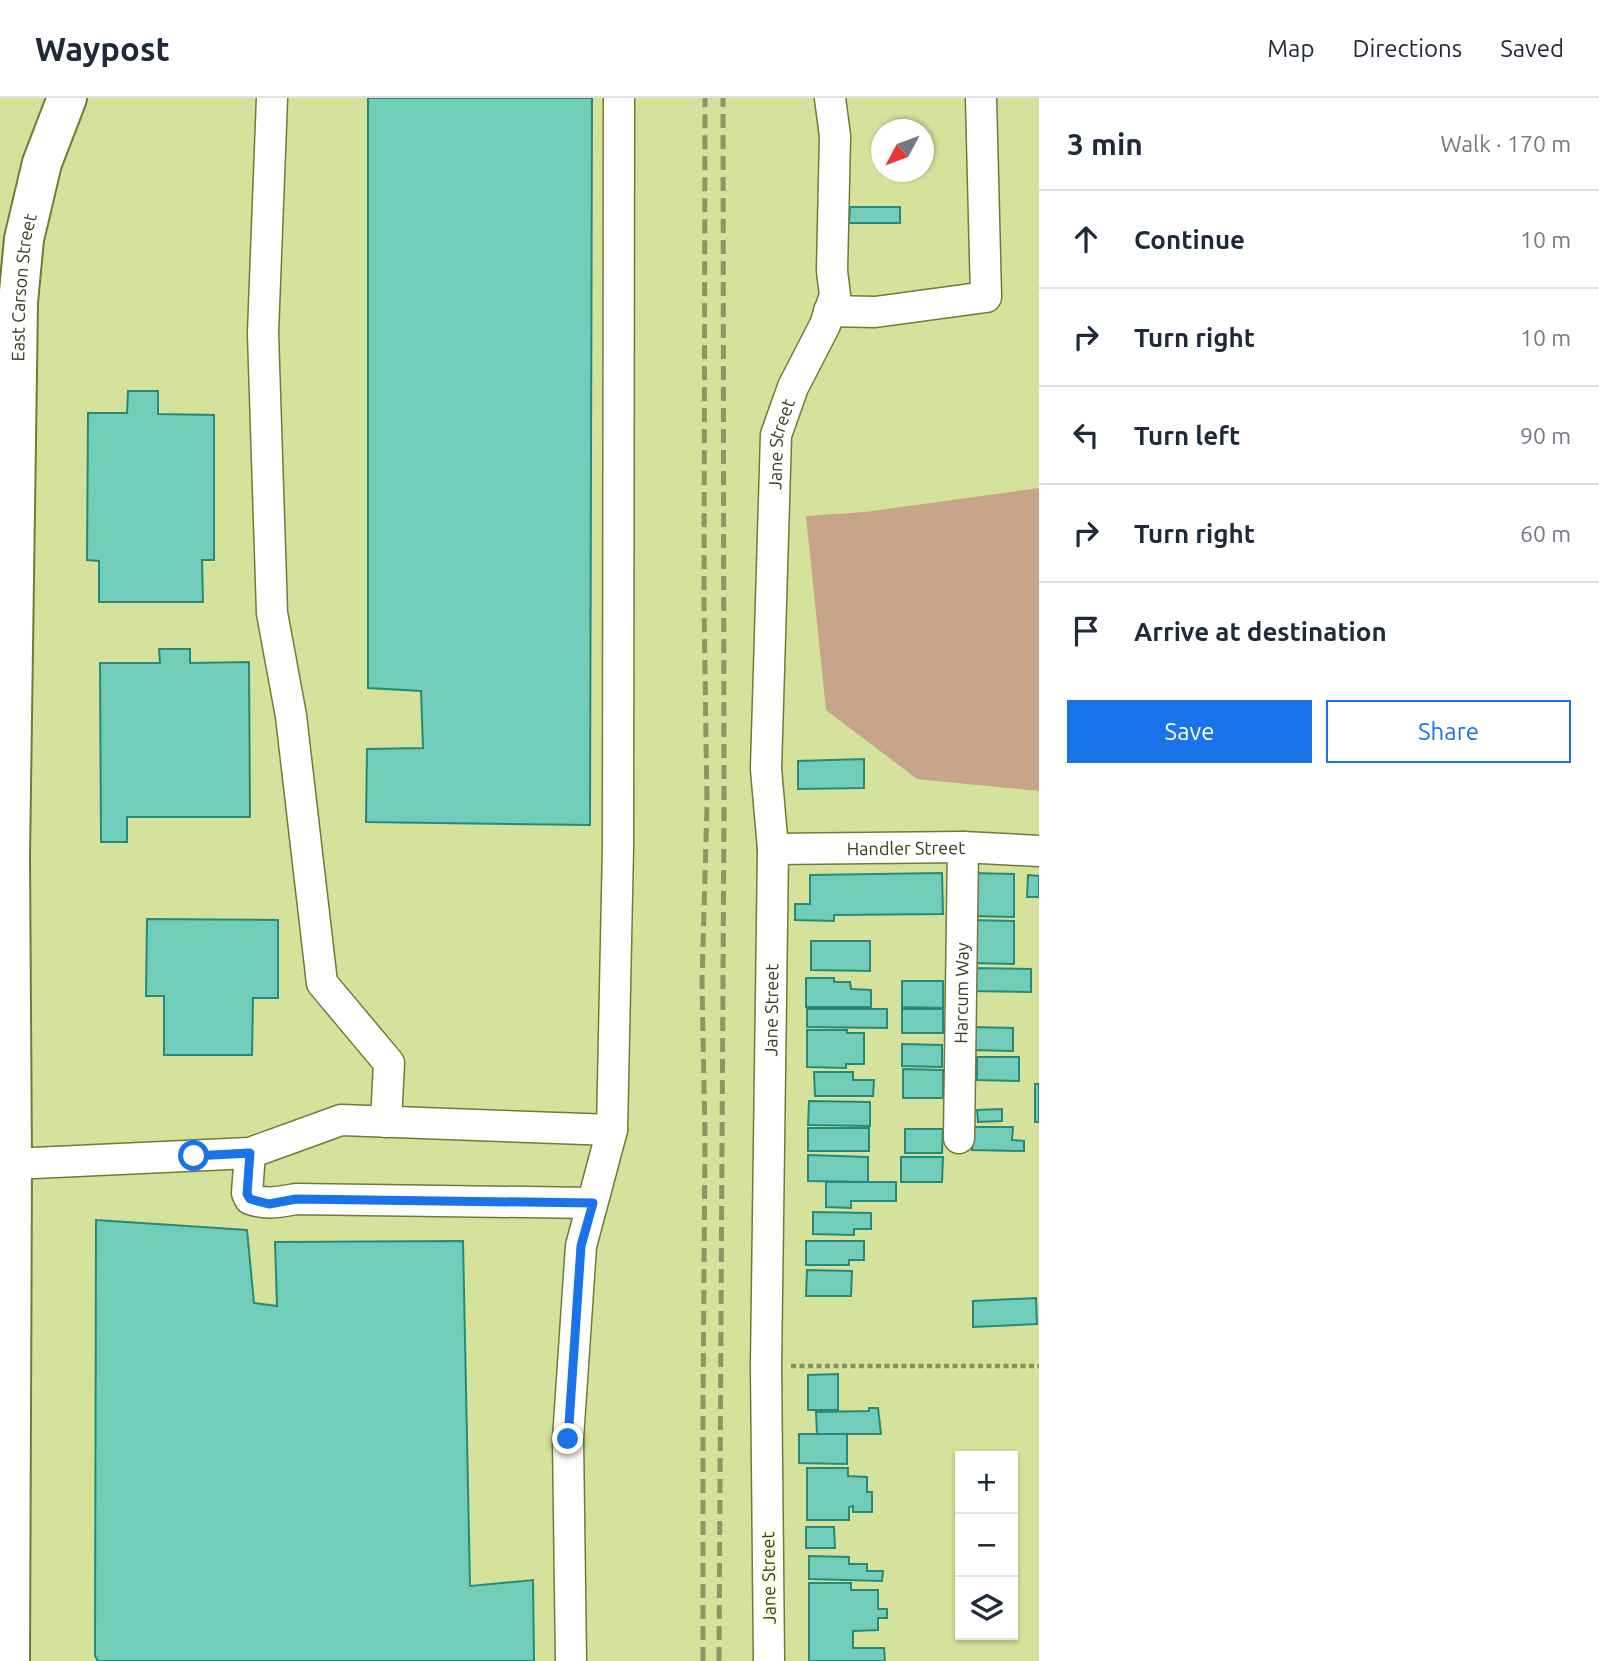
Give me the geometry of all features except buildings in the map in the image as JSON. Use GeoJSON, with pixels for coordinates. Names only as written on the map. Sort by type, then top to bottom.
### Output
{"type":"FeatureCollection","features":[{"type":"Feature","properties":{"kind":"main road","name":"East Carson Street"},"geometry":{"type":"LineString","coordinates":[[10,1661],[5,856],[18,302],[24,239],[42,163],[67,98]]}},
{"type":"Feature","properties":{"kind":"street"},"geometry":{"type":"LineString","coordinates":[[272,98],[263,333],[272,613],[291,716],[322,983],[388,1063],[386,1122]]}},
{"type":"Feature","properties":{"kind":"street"},"geometry":{"type":"LineString","coordinates":[[571,1661],[568,1439],[581,1246],[612,1130],[618,847],[619,98]]}},
{"type":"Feature","properties":{"kind":"street","name":"Jane Street"},"geometry":{"type":"LineString","coordinates":[[769,1661],[766,1366],[773,849],[766,769],[776,435],[793,387],[825,325],[835,295],[832,271],[835,136],[830,98]]}},
{"type":"Feature","properties":{"kind":"street"},"geometry":{"type":"LineString","coordinates":[[830,311],[875,312],[986,297],[981,98]]}},
{"type":"Feature","properties":{"kind":"street","name":"Handler Street"},"geometry":{"type":"LineString","coordinates":[[773,849],[963,848],[1039,851]]}},
{"type":"Feature","properties":{"kind":"street","name":"Harcum Way"},"geometry":{"type":"LineString","coordinates":[[959,1138],[963,848]]}},
{"type":"Feature","properties":{"kind":"street"},"geometry":{"type":"LineString","coordinates":[[6,1163],[250,1153],[341,1120],[612,1130]]}},
{"type":"Feature","properties":{"kind":"street"},"geometry":{"type":"LineString","coordinates":[[250,1153],[247,1194],[250,1199],[269,1204],[296,1199],[593,1203]]}},
{"type":"Feature","properties":{"kind":"path"},"geometry":{"type":"LineString","coordinates":[[766,1366],[1039,1366]]}},
{"type":"Feature","properties":{"kind":"shaded area"},"geometry":{"type":"Polygon","coordinates":[[[1039,488],[1039,791],[917,779],[826,710],[806,516],[865,512],[1039,488]]]}},
{"type":"Feature","properties":{"kind":"railway"},"geometry":{"type":"LineString","coordinates":[[703,1661],[705,1136],[702,982],[707,804],[704,604],[705,98]]}},
{"type":"Feature","properties":{"kind":"railway"},"geometry":{"type":"LineString","coordinates":[[719,1661],[724,810],[723,98]]}},
{"type":"Feature","properties":{"kind":"route"},"geometry":{"type":"LineString","coordinates":[[194,1156],[250,1153],[247,1194],[250,1199],[269,1204],[296,1199],[593,1203],[581,1246],[568,1439]]}}]}
